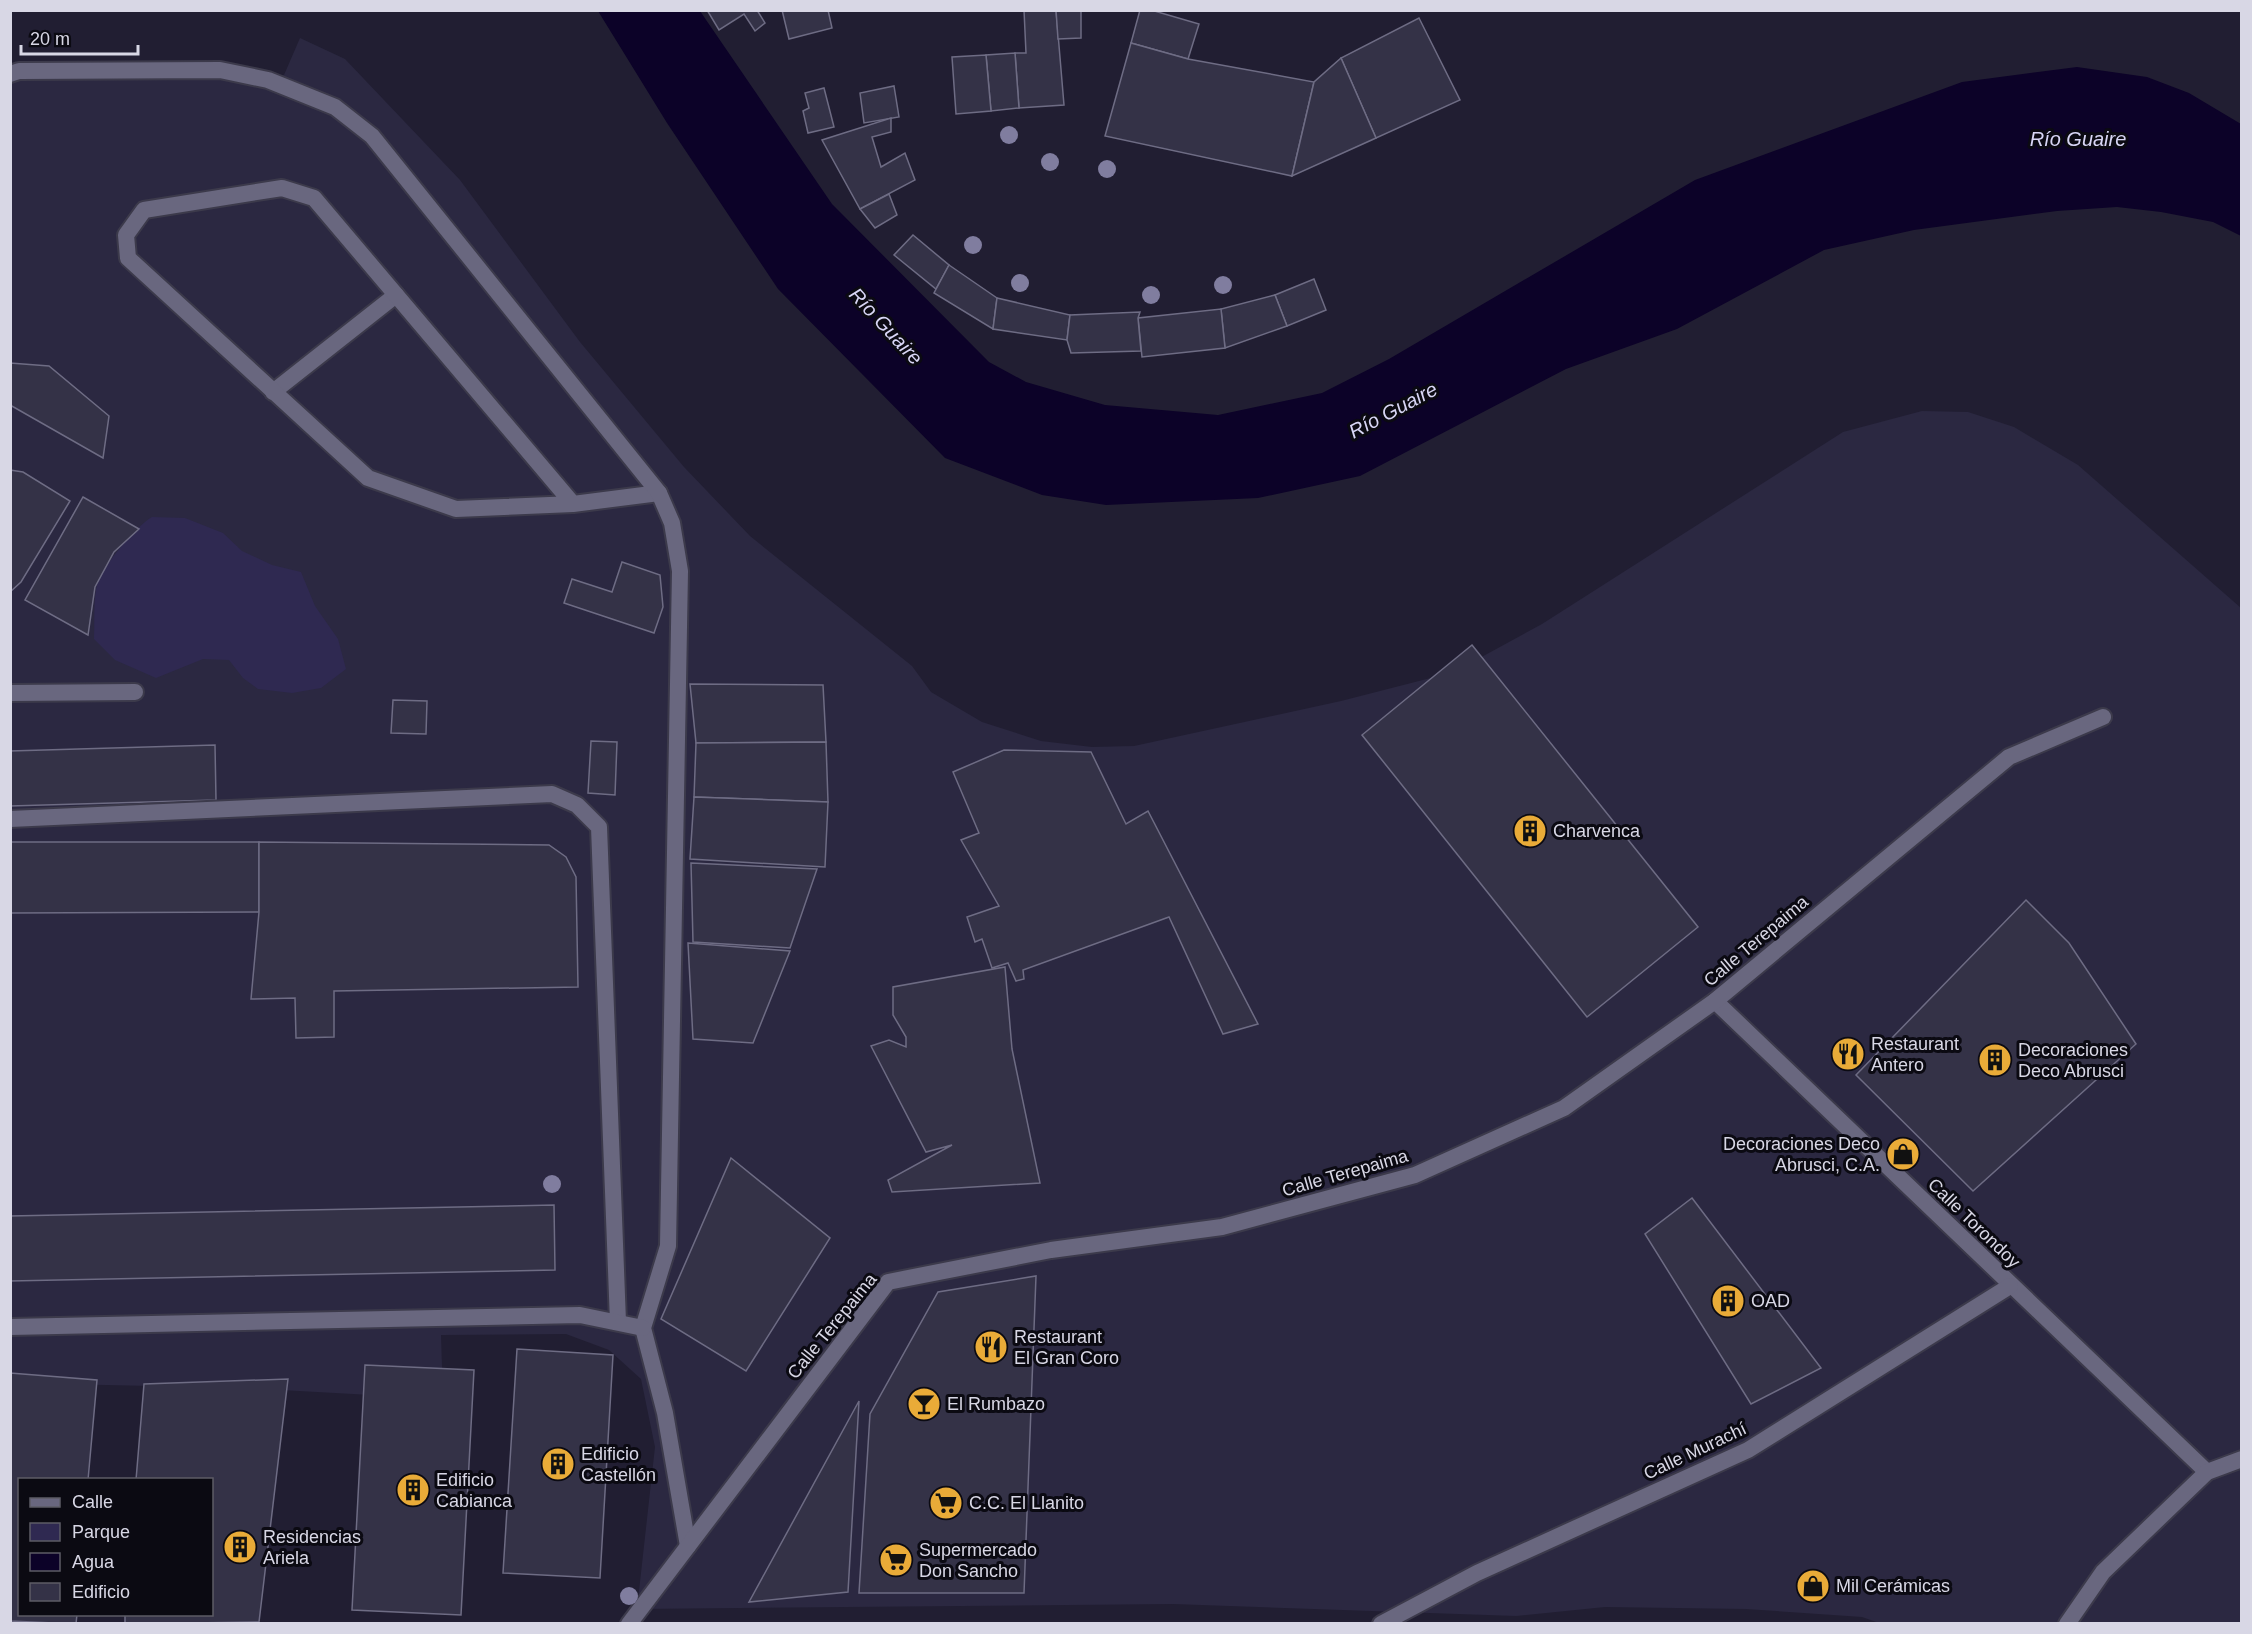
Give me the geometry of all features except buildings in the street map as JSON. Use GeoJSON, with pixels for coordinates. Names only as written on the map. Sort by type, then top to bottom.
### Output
{"type":"FeatureCollection","features":[{"type":"Feature","properties":{"kind":"street"},"geometry":{"type":"LineString","coordinates":[[10,74],[19,71],[220,70],[268,80],[335,107],[372,136],[659,494],[672,523],[680,571],[668,1246],[643,1328],[665,1413],[688,1546]]}},
{"type":"Feature","properties":{"kind":"street"},"geometry":{"type":"LineString","coordinates":[[573,504],[314,198],[282,188],[144,210],[126,235],[128,258],[368,478],[456,509],[573,504],[659,494]]}},
{"type":"Feature","properties":{"kind":"street"},"geometry":{"type":"LineString","coordinates":[[273,392],[396,295]]}},
{"type":"Feature","properties":{"kind":"street"},"geometry":{"type":"LineString","coordinates":[[10,693],[135,692]]}},
{"type":"Feature","properties":{"kind":"street","name":"Calle Terepaima"},"geometry":{"type":"LineString","coordinates":[[629,1623],[888,1282],[1052,1250],[1222,1227],[1415,1175],[1564,1108],[1715,1001],[2008,757],[2103,717]]}},
{"type":"Feature","properties":{"kind":"street"},"geometry":{"type":"LineString","coordinates":[[10,819],[552,794],[577,805],[599,827],[618,1322]]}},
{"type":"Feature","properties":{"kind":"street","name":"Calle Torondoy"},"geometry":{"type":"LineString","coordinates":[[1715,1001],[2010,1286],[2207,1472]]}},
{"type":"Feature","properties":{"kind":"street","name":"Calle Murachí"},"geometry":{"type":"LineString","coordinates":[[1381,1623],[1477,1573],[1748,1450],[2010,1286]]}},
{"type":"Feature","properties":{"kind":"street"},"geometry":{"type":"LineString","coordinates":[[10,1327],[580,1315],[643,1328]]}},
{"type":"Feature","properties":{"kind":"street"},"geometry":{"type":"LineString","coordinates":[[2067,1623],[2103,1572],[2207,1472],[2241,1459]]}},
{"type":"Feature","properties":{"kind":"shaded area"},"geometry":{"type":"Polygon","coordinates":[[[300,38],[345,59],[460,180],[580,342],[684,467],[750,536],[912,666],[931,692],[982,722],[1041,741],[1092,747],[1134,746],[1341,701],[1454,672],[1542,624],[1843,432],[1922,411],[1968,412],[2014,427],[2078,465],[2241,608],[2241,1623],[1882,1624],[1862,1617],[1746,1609],[1605,1607],[1516,1616],[1173,1604],[637,1609],[655,1447],[641,1379],[609,1350],[566,1334],[441,1335],[443,1399],[247,1388],[11,1383],[11,73],[284,75],[300,38]]]}},
{"type":"Feature","properties":{"kind":"green space"},"geometry":{"type":"Polygon","coordinates":[[[152,517],[185,518],[223,533],[242,551],[272,565],[301,572],[315,606],[338,639],[346,669],[321,688],[292,693],[258,689],[243,678],[229,660],[203,659],[156,678],[115,660],[94,639],[96,588],[101,575],[114,556],[129,537],[152,517]]]}},
{"type":"Feature","properties":{"kind":"water","name":"Río Guaire"},"geometry":{"type":"Polygon","coordinates":[[[598,11],[700,11],[832,204],[989,362],[1026,382],[1105,405],[1218,415],[1322,393],[1389,359],[1695,180],[1962,82],[2077,67],[2147,77],[2189,93],[2241,124],[2241,236],[2213,222],[2161,212],[2117,207],[2057,211],[1914,230],[1824,250],[1677,329],[1566,369],[1360,476],[1258,498],[1106,505],[1042,495],[945,458],[778,289],[667,123],[598,11]]]}},
{"type":"Feature","properties":{"kind":"place","name":"Charvenca"},"geometry":{"type":"Point","coordinates":[1530,831]}},
{"type":"Feature","properties":{"kind":"place","name":"Restaurant Antero"},"geometry":{"type":"Point","coordinates":[1848,1054]}},
{"type":"Feature","properties":{"kind":"place","name":"Decoraciones Deco Abrusci"},"geometry":{"type":"Point","coordinates":[1995,1060]}},
{"type":"Feature","properties":{"kind":"place","name":"Decoraciones Deco Abrusci, C.A."},"geometry":{"type":"Point","coordinates":[1903,1154]}},
{"type":"Feature","properties":{"kind":"place","name":"OAD"},"geometry":{"type":"Point","coordinates":[1728,1301]}},
{"type":"Feature","properties":{"kind":"place","name":"Restaurant El Gran Coro"},"geometry":{"type":"Point","coordinates":[991,1347]}},
{"type":"Feature","properties":{"kind":"place","name":"El Rumbazo"},"geometry":{"type":"Point","coordinates":[924,1404]}},
{"type":"Feature","properties":{"kind":"place","name":"Edificio Castellón"},"geometry":{"type":"Point","coordinates":[558,1464]}},
{"type":"Feature","properties":{"kind":"place","name":"Edificio Cabianca"},"geometry":{"type":"Point","coordinates":[413,1490]}},
{"type":"Feature","properties":{"kind":"place","name":"C.C. El Llanito"},"geometry":{"type":"Point","coordinates":[946,1503]}},
{"type":"Feature","properties":{"kind":"place","name":"Residencias Ariela"},"geometry":{"type":"Point","coordinates":[240,1547]}},
{"type":"Feature","properties":{"kind":"place","name":"Supermercado Don Sancho"},"geometry":{"type":"Point","coordinates":[896,1560]}},
{"type":"Feature","properties":{"kind":"place","name":"Mil Cerámicas"},"geometry":{"type":"Point","coordinates":[1813,1586]}}]}
